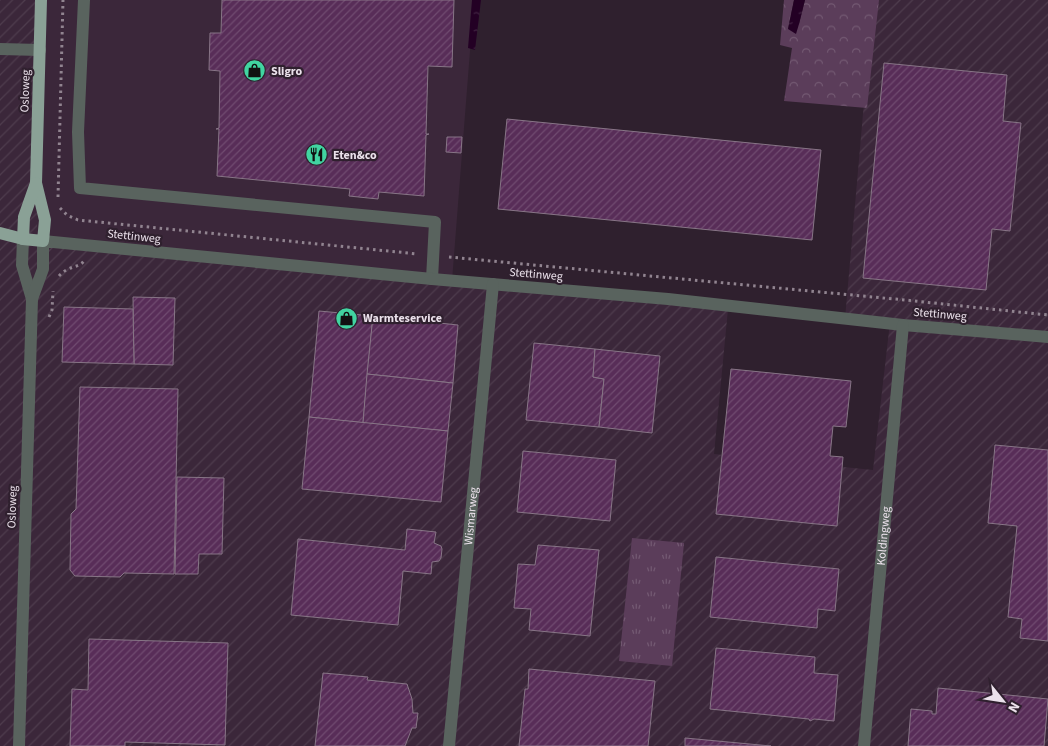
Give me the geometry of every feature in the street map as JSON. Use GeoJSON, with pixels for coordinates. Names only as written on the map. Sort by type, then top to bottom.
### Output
{"type":"FeatureCollection","features":[{"type":"Feature","properties":{"kind":"main road","name":"Osloweg"},"geometry":{"type":"LineString","coordinates":[[41,0],[36,183],[45,220],[44,241]]}},
{"type":"Feature","properties":{"kind":"main road","name":"Osloweg"},"geometry":{"type":"LineString","coordinates":[[23,239],[24,217],[36,183]]}},
{"type":"Feature","properties":{"kind":"main road","name":"Stettinweg"},"geometry":{"type":"LineString","coordinates":[[0,233],[23,239]]}},
{"type":"Feature","properties":{"kind":"main road","name":"Stettinweg"},"geometry":{"type":"LineString","coordinates":[[0,240],[23,239],[44,241]]}},
{"type":"Feature","properties":{"kind":"street"},"geometry":{"type":"LineString","coordinates":[[84,0],[78,132],[80,188],[435,222],[432,279]]}},
{"type":"Feature","properties":{"kind":"street"},"geometry":{"type":"LineString","coordinates":[[0,50],[40,50]]}},
{"type":"Feature","properties":{"kind":"street","name":"Osloweg"},"geometry":{"type":"LineString","coordinates":[[19,746],[32,299],[22,265],[23,239]]}},
{"type":"Feature","properties":{"kind":"street","name":"Osloweg"},"geometry":{"type":"LineString","coordinates":[[32,299],[43,269],[44,241]]}},
{"type":"Feature","properties":{"kind":"street","name":"Stettinweg"},"geometry":{"type":"LineString","coordinates":[[44,241],[432,279],[668,299],[902,325],[1048,338]]}},
{"type":"Feature","properties":{"kind":"street","name":"Wismarweg"},"geometry":{"type":"LineString","coordinates":[[449,746],[493,284]]}},
{"type":"Feature","properties":{"kind":"street","name":"Koldingweg"},"geometry":{"type":"LineString","coordinates":[[864,746],[902,325]]}},
{"type":"Feature","properties":{"kind":"path","name":"Stettinweg"},"geometry":{"type":"LineString","coordinates":[[86,245],[89,221],[1048,315]]}},
{"type":"Feature","properties":{"kind":"path"},"geometry":{"type":"LineString","coordinates":[[55,283],[66,269],[83,264],[86,245]]}},
{"type":"Feature","properties":{"kind":"path"},"geometry":{"type":"LineString","coordinates":[[31,339],[51,313],[54,289]]}},
{"type":"Feature","properties":{"kind":"shaded area"},"geometry":{"type":"Polygon","coordinates":[[[0,0],[38,0],[37,240],[728,309],[714,454],[873,470],[890,322],[845,319],[873,0],[1048,0],[1048,746],[0,746],[0,0]]]}},
{"type":"Feature","properties":{"kind":"shaded area"},"geometry":{"type":"Polygon","coordinates":[[[38,0],[474,0],[452,281],[37,240],[38,0]]]}},
{"type":"Feature","properties":{"kind":"green space"},"geometry":{"type":"Polygon","coordinates":[[[784,0],[794,0],[788,29],[799,24],[805,0],[879,0],[867,108],[784,101],[792,48],[780,45],[784,0]]]}},
{"type":"Feature","properties":{"kind":"green space"},"geometry":{"type":"Polygon","coordinates":[[[632,538],[684,543],[672,666],[619,661],[632,538]]]}},
{"type":"Feature","properties":{"kind":"water"},"geometry":{"type":"Polygon","coordinates":[[[472,0],[481,0],[475,50],[468,48],[472,0]]]}},
{"type":"Feature","properties":{"kind":"water"},"geometry":{"type":"Polygon","coordinates":[[[794,0],[805,0],[796,34],[788,29],[794,0]]]}},
{"type":"Feature","properties":{"kind":"building"},"geometry":{"type":"Polygon","coordinates":[[[222,0],[454,0],[452,67],[428,66],[426,134],[429,134],[426,135],[424,196],[379,192],[378,199],[349,196],[350,189],[217,176],[219,129],[216,129],[219,128],[220,71],[209,70],[210,33],[221,33],[222,0]]]}},
{"type":"Feature","properties":{"kind":"building"},"geometry":{"type":"Polygon","coordinates":[[[884,63],[1007,75],[1003,121],[1021,123],[1010,231],[992,229],[986,290],[863,278],[884,63]]]}},
{"type":"Feature","properties":{"kind":"building"},"geometry":{"type":"Polygon","coordinates":[[[507,119],[821,150],[812,240],[498,209],[507,119]]]}},
{"type":"Feature","properties":{"kind":"building"},"geometry":{"type":"Polygon","coordinates":[[[447,137],[462,137],[461,153],[446,152],[447,137]]]}},
{"type":"Feature","properties":{"kind":"building"},"geometry":{"type":"Polygon","coordinates":[[[133,297],[175,298],[173,365],[134,364],[133,297]]]}},
{"type":"Feature","properties":{"kind":"building"},"geometry":{"type":"Polygon","coordinates":[[[64,307],[133,309],[134,364],[62,362],[64,307]]]}},
{"type":"Feature","properties":{"kind":"building"},"geometry":{"type":"Polygon","coordinates":[[[319,311],[373,316],[363,423],[309,417],[319,311]]]}},
{"type":"Feature","properties":{"kind":"building"},"geometry":{"type":"Polygon","coordinates":[[[373,316],[458,325],[453,383],[367,374],[373,316]]]}},
{"type":"Feature","properties":{"kind":"building"},"geometry":{"type":"Polygon","coordinates":[[[534,343],[595,349],[593,377],[604,379],[599,427],[526,420],[534,343]]]}},
{"type":"Feature","properties":{"kind":"building"},"geometry":{"type":"Polygon","coordinates":[[[595,349],[660,356],[652,433],[599,427],[604,379],[593,377],[595,349]]]}},
{"type":"Feature","properties":{"kind":"building"},"geometry":{"type":"Polygon","coordinates":[[[731,369],[851,381],[846,427],[833,426],[830,456],[843,457],[837,526],[716,514],[731,369]]]}},
{"type":"Feature","properties":{"kind":"building"},"geometry":{"type":"Polygon","coordinates":[[[367,374],[453,383],[448,431],[363,423],[367,374]]]}},
{"type":"Feature","properties":{"kind":"building"},"geometry":{"type":"Polygon","coordinates":[[[80,387],[178,389],[174,574],[124,573],[120,577],[75,576],[70,570],[71,514],[76,509],[80,387]]]}},
{"type":"Feature","properties":{"kind":"building"},"geometry":{"type":"Polygon","coordinates":[[[309,417],[448,431],[441,502],[302,489],[309,417]]]}},
{"type":"Feature","properties":{"kind":"building"},"geometry":{"type":"Polygon","coordinates":[[[995,445],[1048,450],[1048,641],[1020,638],[1022,619],[1008,617],[1017,526],[988,523],[995,445]]]}},
{"type":"Feature","properties":{"kind":"building"},"geometry":{"type":"Polygon","coordinates":[[[523,451],[616,460],[610,521],[517,512],[523,451]]]}},
{"type":"Feature","properties":{"kind":"building"},"geometry":{"type":"Polygon","coordinates":[[[177,477],[224,478],[222,554],[199,554],[198,574],[175,574],[177,477]]]}},
{"type":"Feature","properties":{"kind":"building"},"geometry":{"type":"Polygon","coordinates":[[[407,529],[436,532],[434,543],[441,546],[442,549],[439,561],[432,562],[431,574],[403,571],[398,625],[291,615],[298,539],[405,550],[407,529]]]}},
{"type":"Feature","properties":{"kind":"building"},"geometry":{"type":"Polygon","coordinates":[[[538,545],[599,550],[590,636],[529,630],[531,609],[514,608],[518,564],[535,565],[538,545]]]}},
{"type":"Feature","properties":{"kind":"building"},"geometry":{"type":"Polygon","coordinates":[[[716,557],[839,569],[835,611],[818,609],[817,628],[710,617],[716,557]]]}},
{"type":"Feature","properties":{"kind":"building"},"geometry":{"type":"Polygon","coordinates":[[[89,639],[228,643],[225,745],[125,742],[125,746],[70,746],[72,689],[88,690],[89,639]]]}},
{"type":"Feature","properties":{"kind":"building"},"geometry":{"type":"Polygon","coordinates":[[[716,648],[815,657],[814,673],[838,675],[834,721],[814,719],[810,721],[809,719],[710,709],[716,648]]]}},
{"type":"Feature","properties":{"kind":"building"},"geometry":{"type":"Polygon","coordinates":[[[529,669],[655,681],[648,746],[519,746],[525,689],[528,689],[529,669]]]}},
{"type":"Feature","properties":{"kind":"building"},"geometry":{"type":"Polygon","coordinates":[[[323,673],[368,677],[367,680],[407,684],[412,699],[413,713],[418,713],[416,728],[412,728],[405,746],[315,746],[323,673]]]}},
{"type":"Feature","properties":{"kind":"building"},"geometry":{"type":"Polygon","coordinates":[[[938,688],[1048,699],[1044,746],[908,746],[911,709],[932,711],[932,714],[936,714],[938,688]]]}},
{"type":"Feature","properties":{"kind":"building"},"geometry":{"type":"Polygon","coordinates":[[[685,738],[771,746],[685,746],[685,738]]]}},
{"type":"Feature","properties":{"kind":"place","name":"Sligro"},"geometry":{"type":"Point","coordinates":[255,71]}},
{"type":"Feature","properties":{"kind":"place","name":"Eten&co"},"geometry":{"type":"Point","coordinates":[317,155]}},
{"type":"Feature","properties":{"kind":"place","name":"Warmteservice"},"geometry":{"type":"Point","coordinates":[347,318]}}]}
